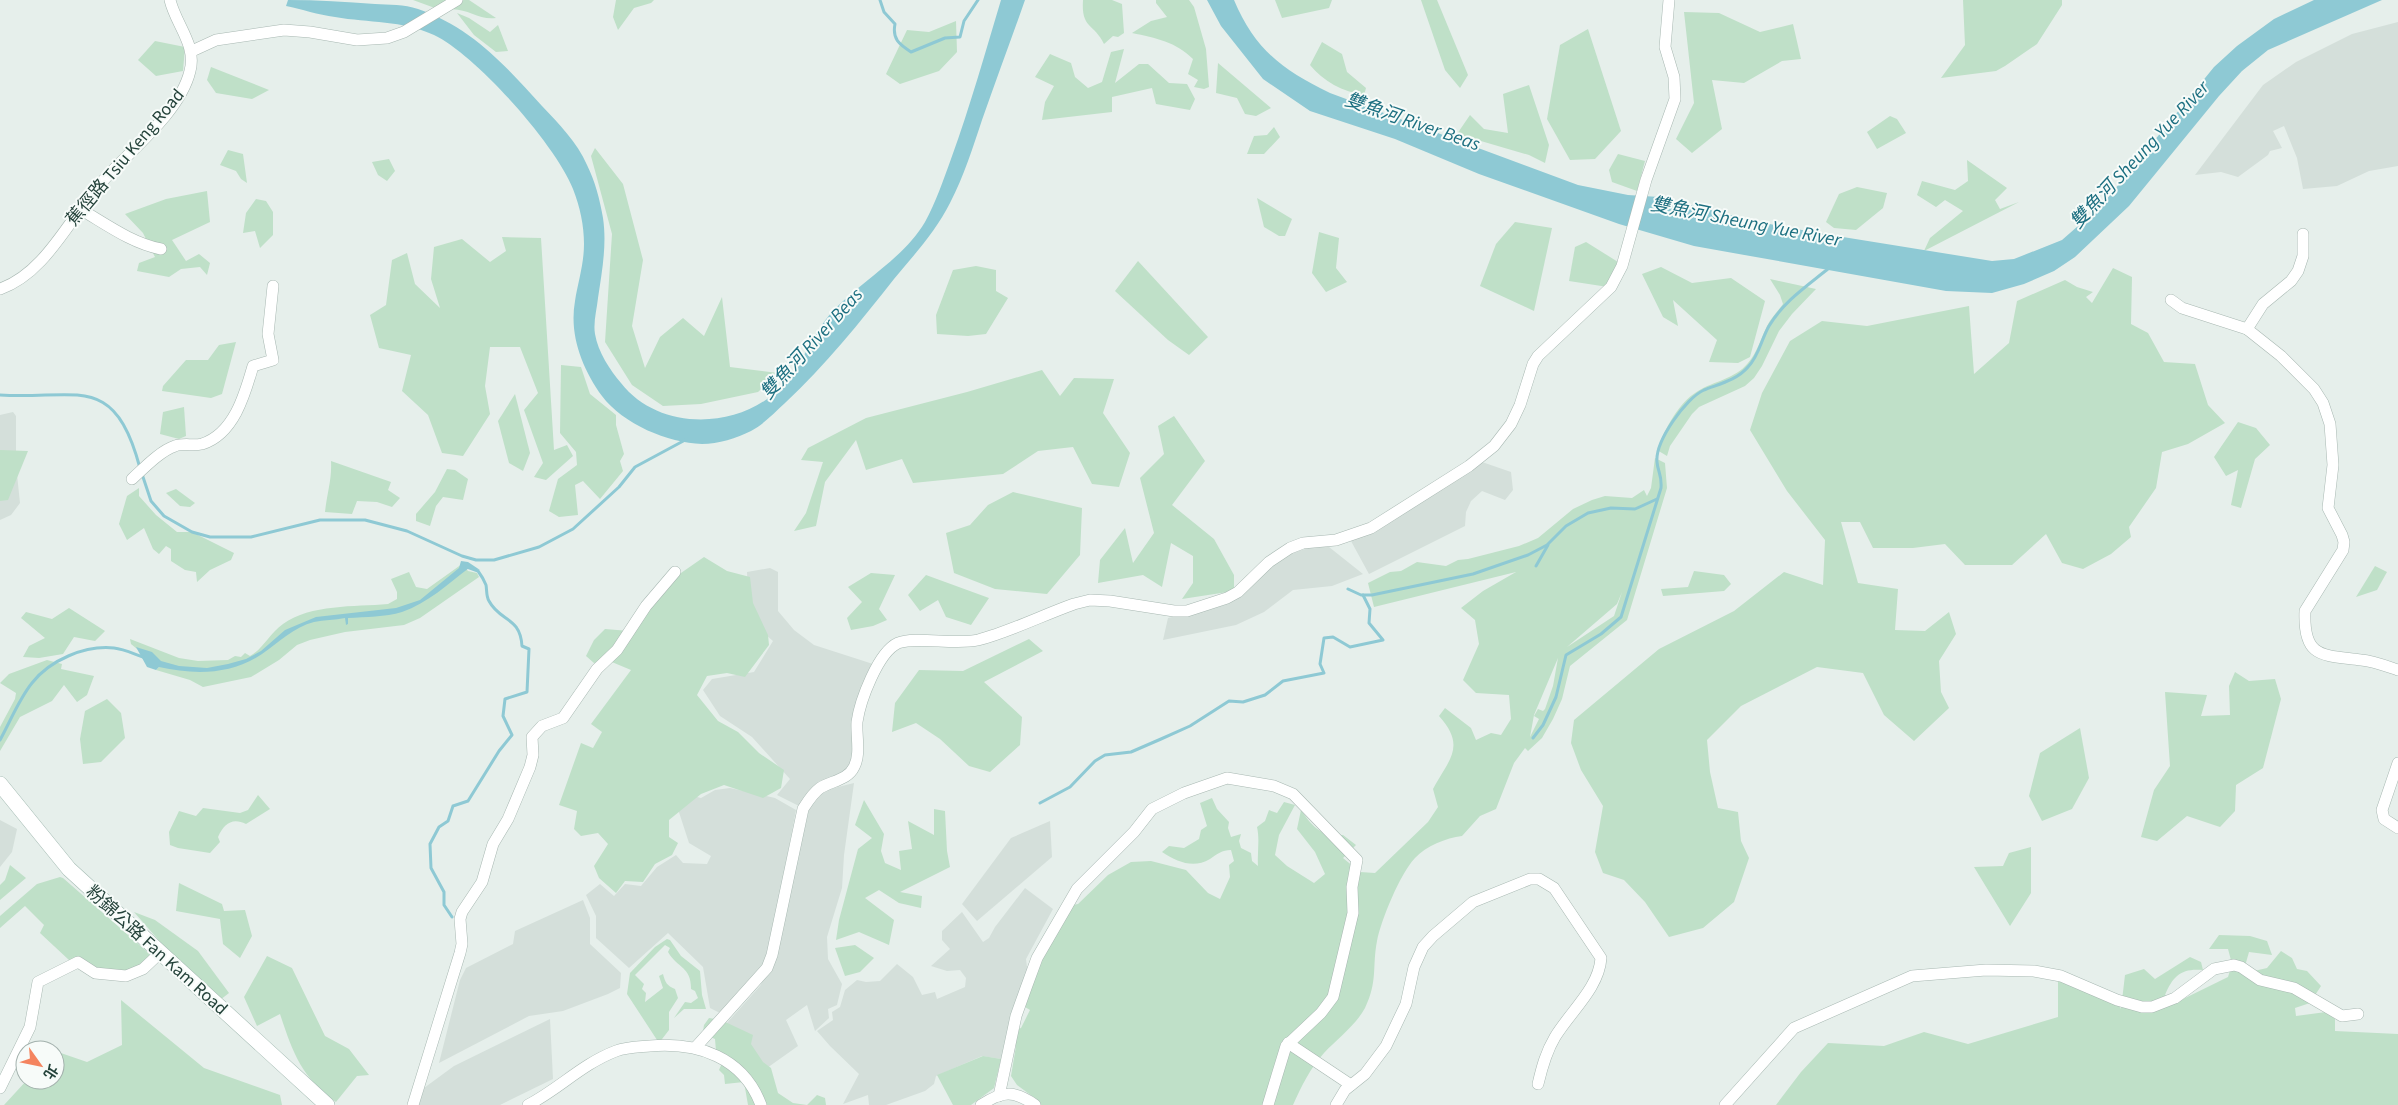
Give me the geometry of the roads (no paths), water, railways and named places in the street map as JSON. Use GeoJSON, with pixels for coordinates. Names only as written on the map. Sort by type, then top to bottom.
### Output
{"type":"FeatureCollection","features":[{"type":"Feature","properties":{"kind":"main road","name":"粉錦公路 Fan Kam Road"},"geometry":{"type":"LineString","coordinates":[[0,784],[69,869],[327,1105]]}},
{"type":"Feature","properties":{"kind":"street"},"geometry":{"type":"LineString","coordinates":[[170,0],[175,17],[192,51],[216,40],[284,30],[357,40],[387,38],[404,32],[456,2]]}},
{"type":"Feature","properties":{"kind":"street"},"geometry":{"type":"LineString","coordinates":[[695,1048],[767,968],[772,955],[803,809],[812,794],[821,787],[850,774],[854,767],[857,759],[857,721],[880,659],[886,652],[898,643],[908,641],[954,643],[978,640],[1074,604],[1090,600],[1187,611],[1227,598],[1238,592],[1269,562],[1290,548],[1303,543],[1336,540],[1371,528],[1470,466],[1494,446],[1511,424],[1520,405],[1533,364],[1538,356],[1614,282],[1622,266],[1642,193],[1675,99],[1674,77],[1666,47],[1669,0]]}},
{"type":"Feature","properties":{"kind":"street","name":"蕉徑路 Tsiu Keng Road"},"geometry":{"type":"LineString","coordinates":[[0,289],[12,284],[39,262],[101,182],[148,135],[177,98],[190,71],[192,51]]}},
{"type":"Feature","properties":{"kind":"street"},"geometry":{"type":"LineString","coordinates":[[80,209],[125,236],[148,246],[161,248]]}},
{"type":"Feature","properties":{"kind":"street"},"geometry":{"type":"LineString","coordinates":[[2247,329],[2263,304],[2291,281],[2298,271],[2303,256],[2303,234]]}},
{"type":"Feature","properties":{"kind":"street"},"geometry":{"type":"LineString","coordinates":[[133,478],[154,460],[176,446],[200,444],[208,441],[224,429],[243,401],[253,366],[273,360],[268,334],[273,286]]}},
{"type":"Feature","properties":{"kind":"street"},"geometry":{"type":"LineString","coordinates":[[2170,300],[2182,308],[2247,329],[2281,356],[2310,384],[2323,403],[2330,424],[2333,465],[2328,508],[2344,542],[2343,550],[2304,611],[2309,640],[2314,650],[2324,656],[2369,661],[2398,670]]}},
{"type":"Feature","properties":{"kind":"street"},"geometry":{"type":"LineString","coordinates":[[413,1105],[460,954],[462,944],[460,919],[462,912],[482,882],[493,844],[508,819],[530,767],[533,755],[532,738],[542,726],[563,718],[597,670],[617,650],[646,606],[675,572]]}},
{"type":"Feature","properties":{"kind":"street"},"geometry":{"type":"LineString","coordinates":[[2398,762],[2382,810],[2384,819],[2398,828]]}},
{"type":"Feature","properties":{"kind":"street"},"geometry":{"type":"LineString","coordinates":[[998,1096],[1016,1016],[1037,958],[1077,889],[1134,832],[1152,809],[1184,793],[1227,778],[1274,786],[1293,794],[1357,860],[1352,887],[1353,913],[1333,997],[1321,1013],[1288,1043],[1273,1083],[1268,1105]]}},
{"type":"Feature","properties":{"kind":"street"},"geometry":{"type":"LineString","coordinates":[[1336,1105],[1345,1090],[1372,1065],[1394,1031],[1406,1004],[1418,956],[1428,942],[1473,902],[1530,879],[1539,879],[1554,888],[1601,958],[1601,967],[1595,980],[1555,1036],[1545,1055],[1538,1084]]}},
{"type":"Feature","properties":{"kind":"street"},"geometry":{"type":"LineString","coordinates":[[0,1088],[30,1026],[34,1014],[36,987],[42,978],[78,962],[95,973],[126,976],[143,969],[160,953]]}},
{"type":"Feature","properties":{"kind":"street"},"geometry":{"type":"LineString","coordinates":[[1725,1105],[1794,1028],[1912,976],[2012,969],[2041,972],[2061,976],[2117,1000],[2142,1007],[2152,1007],[2175,998],[2214,969],[2234,965],[2260,980],[2299,990],[2342,1016],[2358,1014]]}},
{"type":"Feature","properties":{"kind":"street"},"geometry":{"type":"LineString","coordinates":[[1288,1043],[1351,1085]]}},
{"type":"Feature","properties":{"kind":"street"},"geometry":{"type":"LineString","coordinates":[[528,1105],[583,1067],[617,1051],[662,1045],[695,1048],[712,1053],[736,1067],[748,1080],[761,1105]]}},
{"type":"Feature","properties":{"kind":"street"},"geometry":{"type":"LineString","coordinates":[[981,1105],[998,1096],[1016,1094],[1035,1105]]}},
{"type":"Feature","properties":{"kind":"water","name":"雙魚河 River Beas"},"geometry":{"type":"Polygon","coordinates":[[[288,0],[396,5],[418,9],[455,26],[471,37],[515,76],[573,141],[583,157],[595,184],[603,218],[604,258],[595,316],[595,329],[597,341],[605,360],[621,383],[638,399],[657,411],[679,417],[702,419],[725,417],[747,410],[767,399],[791,375],[819,329],[832,312],[894,259],[916,235],[929,214],[945,175],[971,100],[1001,0],[1025,0],[964,172],[950,203],[931,233],[842,343],[800,389],[773,414],[746,434],[721,442],[702,444],[689,443],[661,436],[634,423],[611,406],[588,374],[579,351],[574,326],[575,301],[584,251],[578,203],[564,171],[550,149],[513,103],[471,61],[434,35],[398,24],[329,16],[286,6],[288,0]]]}},
{"type":"Feature","properties":{"kind":"water","name":"雙魚河 Sheung Yue River"},"geometry":{"type":"Polygon","coordinates":[[[1207,0],[1234,0],[1251,32],[1272,57],[1298,76],[1330,93],[1578,185],[1628,195],[1659,197],[1754,221],[1818,233],[1992,261],[2014,259],[2062,240],[2102,205],[2214,67],[2237,46],[2274,19],[2314,0],[2382,0],[2268,50],[2242,71],[2219,96],[2129,206],[2075,257],[2054,271],[2024,284],[1992,293],[1946,291],[1694,246],[1619,224],[1479,174],[1395,139],[1310,111],[1263,79],[1221,26],[1207,0]]]}},
{"type":"Feature","properties":{"kind":"water"},"geometry":{"type":"Polygon","coordinates":[[[461,561],[468,562],[480,570],[469,568],[420,604],[402,612],[389,615],[348,618],[348,624],[346,625],[345,618],[307,624],[293,631],[262,654],[238,666],[199,672],[159,667],[156,670],[147,667],[136,647],[152,652],[161,661],[179,666],[207,668],[228,664],[246,659],[261,651],[285,630],[316,617],[396,608],[420,600],[459,568],[461,561]]]}},
{"type":"Feature","properties":{"kind":"waterway"},"geometry":{"type":"LineString","coordinates":[[880,0],[884,12],[895,24],[894,29],[897,41],[911,52],[945,38],[960,37],[964,21],[978,0]]}},
{"type":"Feature","properties":{"kind":"waterway"},"geometry":{"type":"LineString","coordinates":[[1533,738],[1543,725],[1556,697],[1566,655],[1601,634],[1621,617],[1661,488],[1657,462],[1658,453],[1666,432],[1681,411],[1697,395],[1704,390],[1733,378],[1752,363],[1775,317],[1796,294],[1829,268]]}},
{"type":"Feature","properties":{"kind":"waterway"},"geometry":{"type":"LineString","coordinates":[[0,395],[71,395],[89,397],[105,404],[118,416],[130,437],[140,468]]}},
{"type":"Feature","properties":{"kind":"waterway"},"geometry":{"type":"LineString","coordinates":[[142,474],[151,501],[164,516],[192,532],[210,537],[251,537],[320,520],[365,520],[407,531],[462,556],[476,560],[494,560],[539,547],[573,529],[619,487],[635,467],[687,439]]}},
{"type":"Feature","properties":{"kind":"waterway"},"geometry":{"type":"LineString","coordinates":[[1348,589],[1361,595],[1372,595],[1473,574],[1528,555],[1547,545],[1566,526],[1588,513],[1611,508],[1635,509],[1657,499]]}},
{"type":"Feature","properties":{"kind":"waterway"},"geometry":{"type":"LineString","coordinates":[[1536,566],[1548,545]]}},
{"type":"Feature","properties":{"kind":"waterway"},"geometry":{"type":"LineString","coordinates":[[452,917],[444,905],[444,892],[431,868],[430,844],[439,827],[448,821],[453,806],[468,801],[499,751],[512,735],[503,716],[505,699],[527,692],[529,649],[522,646],[518,629],[514,624],[493,608],[487,595],[486,585],[478,571],[467,567]]}},
{"type":"Feature","properties":{"kind":"waterway"},"geometry":{"type":"LineString","coordinates":[[1040,803],[1070,787],[1095,761],[1105,755],[1131,752],[1161,739],[1190,726],[1229,701],[1243,702],[1265,695],[1283,681],[1324,673],[1320,664],[1324,638],[1333,637],[1350,647],[1383,640],[1369,623],[1370,609],[1363,595]]}},
{"type":"Feature","properties":{"kind":"waterway"},"geometry":{"type":"LineString","coordinates":[[0,740],[27,689],[48,667],[58,661],[80,652],[103,648],[121,649],[143,657]]}}]}
